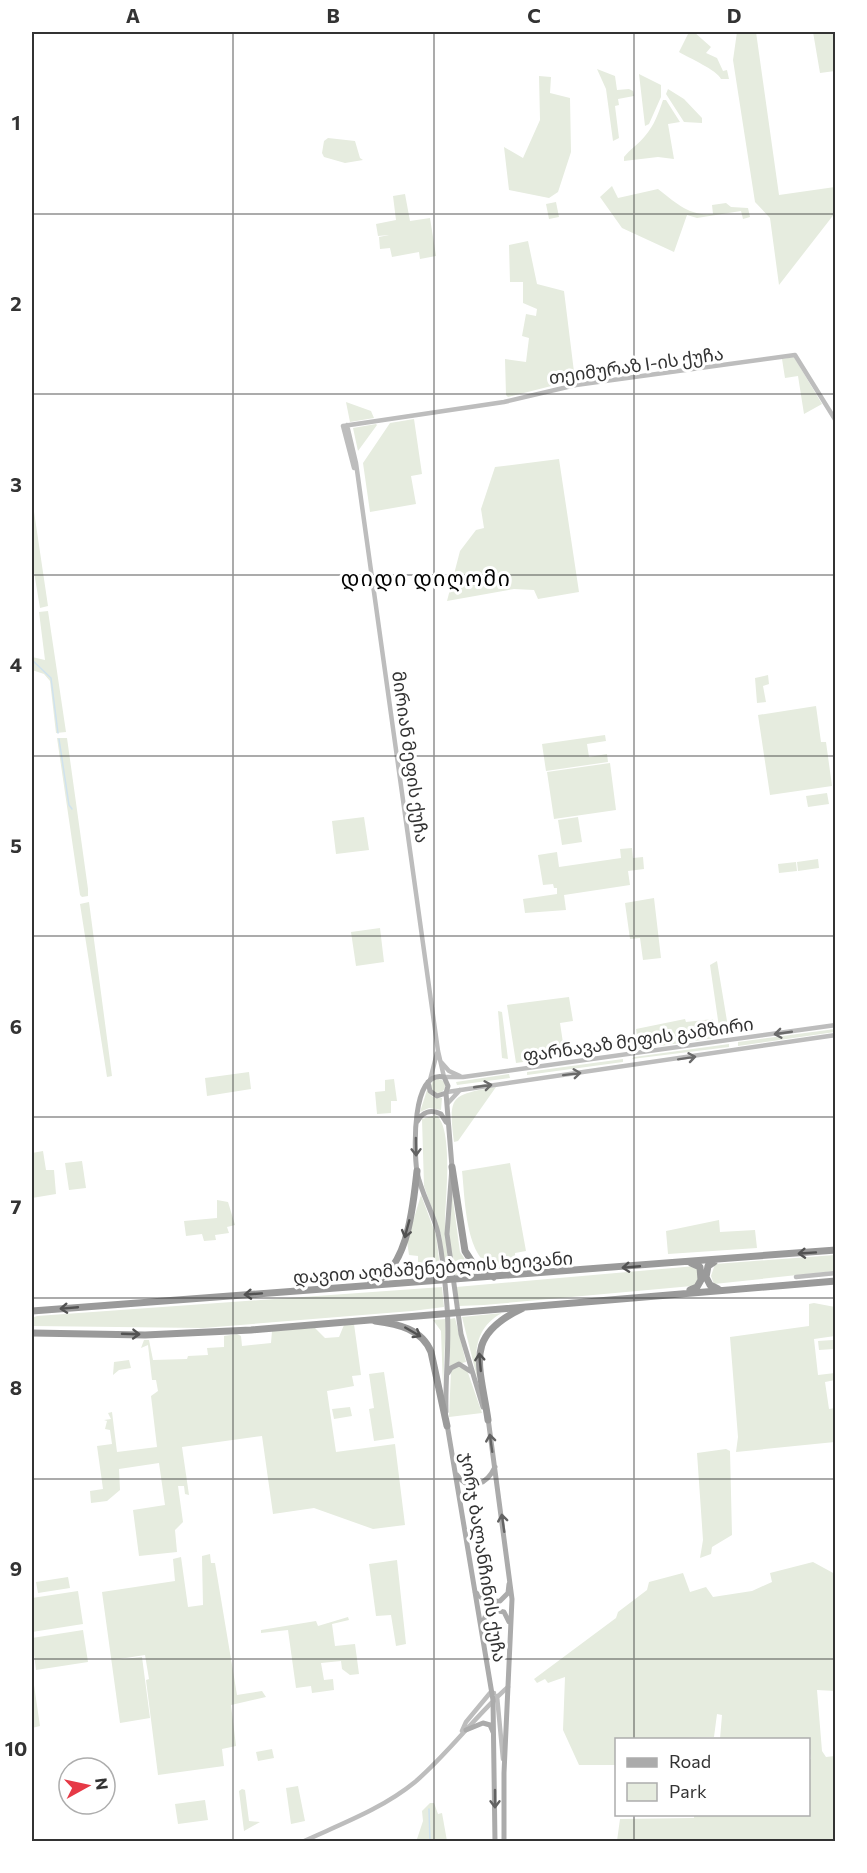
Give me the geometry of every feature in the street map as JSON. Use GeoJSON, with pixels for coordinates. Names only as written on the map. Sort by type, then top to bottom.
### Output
{"type":"FeatureCollection","features":[{"type":"Feature","properties":{"kind":"highway"},"geometry":{"type":"LineString","coordinates":[[452,1167],[465,1251],[476,1268],[496,1278]]}},
{"type":"Feature","properties":{"kind":"highway"},"geometry":{"type":"LineString","coordinates":[[358,1287],[385,1278],[397,1262],[412,1212],[417,1171]]}},
{"type":"Feature","properties":{"kind":"highway","name":"დავით აღმაშენებლის ხეივანი"},"geometry":{"type":"LineString","coordinates":[[33,1312],[836,1251]]}},
{"type":"Feature","properties":{"kind":"highway"},"geometry":{"type":"LineString","coordinates":[[720,1290],[708,1283],[706,1273],[709,1265],[722,1259]]}},
{"type":"Feature","properties":{"kind":"highway"},"geometry":{"type":"LineString","coordinates":[[681,1293],[700,1283],[700,1267],[689,1262]]}},
{"type":"Feature","properties":{"kind":"highway"},"geometry":{"type":"LineString","coordinates":[[784,1284],[796,1277]]}},
{"type":"Feature","properties":{"kind":"highway"},"geometry":{"type":"LineString","coordinates":[[34,1332],[145,1335],[216,1332],[836,1281]]}},
{"type":"Feature","properties":{"kind":"highway"},"geometry":{"type":"LineString","coordinates":[[488,1420],[480,1360],[481,1345],[495,1323],[528,1305]]}},
{"type":"Feature","properties":{"kind":"highway"},"geometry":{"type":"LineString","coordinates":[[361,1319],[400,1326],[422,1337],[431,1352],[447,1426]]}},
{"type":"Feature","properties":{"kind":"main road","name":"თეიმურაზ I-ის ქუჩა"},"geometry":{"type":"LineString","coordinates":[[345,425],[482,405],[569,386],[795,355],[836,421]]}},
{"type":"Feature","properties":{"kind":"main road","name":"მირიან მეფის ქუჩა"},"geometry":{"type":"LineString","coordinates":[[345,425],[353,465],[439,1058],[444,1077]]}},
{"type":"Feature","properties":{"kind":"main road","name":"ფარნავაზ მეფის გამზირი"},"geometry":{"type":"LineString","coordinates":[[444,1077],[455,1078],[836,1026]]}},
{"type":"Feature","properties":{"kind":"main road","name":"ფარნავაზ მეფის გამზირი"},"geometry":{"type":"LineString","coordinates":[[446,1092],[836,1035]]}},
{"type":"Feature","properties":{"kind":"main road","name":"მირიან მეფის ქუჩა"},"geometry":{"type":"LineString","coordinates":[[438,1051],[429,1081],[420,1097],[416,1124],[417,1171],[438,1232],[444,1277]]}},
{"type":"Feature","properties":{"kind":"main road"},"geometry":{"type":"LineString","coordinates":[[630,1054],[631,1066]]}},
{"type":"Feature","properties":{"kind":"main road"},"geometry":{"type":"LineString","coordinates":[[439,1058],[447,1070],[462,1077]]}},
{"type":"Feature","properties":{"kind":"main road"},"geometry":{"type":"LineString","coordinates":[[446,1092],[434,1095],[429,1081],[435,1076],[444,1077],[448,1086],[446,1107],[452,1167],[447,1215],[452,1276],[458,1318],[471,1372],[488,1420],[511,1580],[504,1773],[504,1842]]}},
{"type":"Feature","properties":{"kind":"main road"},"geometry":{"type":"LineString","coordinates":[[446,1107],[459,1089],[451,1083],[455,1078]]}},
{"type":"Feature","properties":{"kind":"main road"},"geometry":{"type":"LineString","coordinates":[[416,1124],[422,1115],[433,1111],[443,1116],[447,1126]]}},
{"type":"Feature","properties":{"kind":"main road"},"geometry":{"type":"LineString","coordinates":[[796,1277],[836,1273]]}},
{"type":"Feature","properties":{"kind":"main road","name":"ჯორჯ ბალანჩინის ქუჩა"},"geometry":{"type":"LineString","coordinates":[[444,1277],[448,1342],[447,1426],[482,1629],[490,1693],[495,1698],[495,1842]]}},
{"type":"Feature","properties":{"kind":"main road"},"geometry":{"type":"LineString","coordinates":[[447,1376],[456,1364],[465,1365],[471,1372]]}},
{"type":"Feature","properties":{"kind":"main road"},"geometry":{"type":"LineString","coordinates":[[456,1474],[463,1482],[479,1485],[488,1479],[495,1467]]}},
{"type":"Feature","properties":{"kind":"main road"},"geometry":{"type":"LineString","coordinates":[[476,1592],[487,1602],[500,1601],[508,1593],[511,1580]]}},
{"type":"Feature","properties":{"kind":"main road"},"geometry":{"type":"LineString","coordinates":[[482,1629],[486,1614],[497,1610],[507,1614],[511,1627]]}},
{"type":"Feature","properties":{"kind":"main road"},"geometry":{"type":"LineString","coordinates":[[302,1842],[389,1800],[420,1777],[507,1687]]}},
{"type":"Feature","properties":{"kind":"main road"},"geometry":{"type":"LineString","coordinates":[[463,1732],[466,1722],[490,1693]]}},
{"type":"Feature","properties":{"kind":"main road"},"geometry":{"type":"LineString","coordinates":[[495,1698],[504,1773]]}},
{"type":"Feature","properties":{"kind":"main road"},"geometry":{"type":"LineString","coordinates":[[463,1732],[477,1724],[486,1723],[492,1727],[495,1740]]}},
{"type":"Feature","properties":{"kind":"green space"},"geometry":{"type":"Polygon","coordinates":[[[689,32],[694,32],[711,47],[706,53],[717,58],[723,71],[727,70],[729,79],[721,79],[709,68],[679,52],[689,32]]]}},
{"type":"Feature","properties":{"kind":"green space"},"geometry":{"type":"Polygon","coordinates":[[[737,32],[756,32],[779,195],[835,187],[835,213],[779,285],[770,218],[755,202],[733,60],[737,32]]]}},
{"type":"Feature","properties":{"kind":"green space"},"geometry":{"type":"Polygon","coordinates":[[[813,32],[835,32],[835,71],[820,73],[813,32]]]}},
{"type":"Feature","properties":{"kind":"green space"},"geometry":{"type":"Polygon","coordinates":[[[597,69],[615,76],[617,90],[633,91],[634,96],[618,99],[619,105],[615,106],[619,138],[613,141],[606,89],[597,69]]]}},
{"type":"Feature","properties":{"kind":"green space"},"geometry":{"type":"Polygon","coordinates":[[[639,74],[661,85],[661,97],[649,124],[645,126],[639,74]]]}},
{"type":"Feature","properties":{"kind":"green space"},"geometry":{"type":"Polygon","coordinates":[[[539,76],[551,77],[550,93],[570,98],[571,152],[558,192],[549,198],[509,190],[504,147],[523,158],[540,120],[539,76]]]}},
{"type":"Feature","properties":{"kind":"green space"},"geometry":{"type":"Polygon","coordinates":[[[668,89],[684,99],[702,118],[702,123],[684,122],[666,94],[668,89]]]}},
{"type":"Feature","properties":{"kind":"green space"},"geometry":{"type":"Polygon","coordinates":[[[663,100],[666,100],[680,122],[668,124],[674,159],[658,157],[624,161],[624,157],[651,128],[663,100]]]}},
{"type":"Feature","properties":{"kind":"green space"},"geometry":{"type":"Polygon","coordinates":[[[328,138],[355,141],[360,158],[363,160],[345,163],[324,157],[322,153],[324,141],[328,138]]]}},
{"type":"Feature","properties":{"kind":"green space"},"geometry":{"type":"Polygon","coordinates":[[[612,186],[618,198],[658,189],[690,211],[713,214],[712,205],[726,203],[731,207],[748,208],[750,217],[743,219],[741,211],[697,218],[687,215],[674,252],[622,228],[600,197],[612,186]]]}},
{"type":"Feature","properties":{"kind":"green space"},"geometry":{"type":"Polygon","coordinates":[[[405,194],[410,221],[430,218],[436,256],[420,259],[419,252],[392,257],[390,248],[380,249],[379,237],[389,235],[378,236],[376,224],[396,220],[393,196],[405,194]]]}},
{"type":"Feature","properties":{"kind":"green space"},"geometry":{"type":"Polygon","coordinates":[[[556,202],[559,217],[549,219],[546,204],[556,202]]]}},
{"type":"Feature","properties":{"kind":"green space"},"geometry":{"type":"Polygon","coordinates":[[[528,241],[537,284],[564,291],[575,380],[508,397],[506,395],[505,359],[526,362],[529,338],[522,336],[526,314],[536,316],[537,309],[523,303],[523,282],[510,282],[509,245],[528,241]]]}},
{"type":"Feature","properties":{"kind":"green space"},"geometry":{"type":"Polygon","coordinates":[[[794,357],[822,404],[804,414],[798,376],[785,378],[782,359],[794,357]]]}},
{"type":"Feature","properties":{"kind":"green space"},"geometry":{"type":"Polygon","coordinates":[[[346,402],[371,411],[374,418],[350,422],[346,402]]]}},
{"type":"Feature","properties":{"kind":"green space"},"geometry":{"type":"Polygon","coordinates":[[[414,419],[422,474],[411,476],[416,504],[370,512],[363,463],[390,423],[414,419]]]}},
{"type":"Feature","properties":{"kind":"green space"},"geometry":{"type":"Polygon","coordinates":[[[377,425],[358,451],[353,428],[377,425]]]}},
{"type":"Feature","properties":{"kind":"green space"},"geometry":{"type":"Polygon","coordinates":[[[559,459],[579,592],[538,599],[534,590],[514,589],[447,601],[460,551],[476,530],[484,528],[481,509],[495,467],[559,459]]]}},
{"type":"Feature","properties":{"kind":"green space"},"geometry":{"type":"Polygon","coordinates":[[[32,498],[48,606],[40,608],[32,560],[32,498]]]}},
{"type":"Feature","properties":{"kind":"green space"},"geometry":{"type":"Polygon","coordinates":[[[48,611],[66,732],[56,733],[50,681],[44,674],[32,670],[32,657],[45,660],[39,612],[48,611]]]}},
{"type":"Feature","properties":{"kind":"green space"},"geometry":{"type":"Polygon","coordinates":[[[768,675],[769,684],[763,686],[766,702],[757,703],[755,678],[768,675]]]}},
{"type":"Feature","properties":{"kind":"green space"},"geometry":{"type":"Polygon","coordinates":[[[816,706],[821,742],[826,742],[832,786],[770,795],[758,715],[816,706]]]}},
{"type":"Feature","properties":{"kind":"green space"},"geometry":{"type":"Polygon","coordinates":[[[605,735],[606,741],[587,744],[589,757],[607,754],[608,762],[546,771],[542,744],[605,735]]]}},
{"type":"Feature","properties":{"kind":"green space"},"geometry":{"type":"Polygon","coordinates":[[[57,738],[67,738],[88,896],[80,895],[57,738]]]}},
{"type":"Feature","properties":{"kind":"green space"},"geometry":{"type":"Polygon","coordinates":[[[610,763],[616,810],[554,819],[547,772],[610,763]]]}},
{"type":"Feature","properties":{"kind":"green space"},"geometry":{"type":"Polygon","coordinates":[[[827,793],[829,804],[808,807],[806,796],[827,793]]]}},
{"type":"Feature","properties":{"kind":"green space"},"geometry":{"type":"Polygon","coordinates":[[[364,817],[369,850],[336,854],[332,821],[364,817]]]}},
{"type":"Feature","properties":{"kind":"green space"},"geometry":{"type":"Polygon","coordinates":[[[578,817],[582,842],[562,845],[558,820],[578,817]]]}},
{"type":"Feature","properties":{"kind":"green space"},"geometry":{"type":"Polygon","coordinates":[[[632,848],[633,858],[643,857],[644,869],[628,871],[630,885],[564,895],[566,910],[525,913],[523,899],[557,894],[557,888],[554,888],[553,884],[543,885],[538,855],[557,852],[559,867],[621,858],[620,849],[632,848]]]}},
{"type":"Feature","properties":{"kind":"green space"},"geometry":{"type":"Polygon","coordinates":[[[818,859],[819,868],[798,871],[797,862],[818,859]]]}},
{"type":"Feature","properties":{"kind":"green space"},"geometry":{"type":"Polygon","coordinates":[[[796,862],[797,871],[779,873],[778,864],[796,862]]]}},
{"type":"Feature","properties":{"kind":"green space"},"geometry":{"type":"Polygon","coordinates":[[[654,898],[661,958],[643,960],[640,938],[630,939],[625,903],[654,898]]]}},
{"type":"Feature","properties":{"kind":"green space"},"geometry":{"type":"Polygon","coordinates":[[[89,902],[112,1076],[107,1077],[80,904],[89,902]]]}},
{"type":"Feature","properties":{"kind":"green space"},"geometry":{"type":"Polygon","coordinates":[[[380,928],[384,962],[356,966],[351,932],[380,928]]]}},
{"type":"Feature","properties":{"kind":"green space"},"geometry":{"type":"Polygon","coordinates":[[[717,961],[729,1033],[724,1037],[720,1034],[710,965],[717,961]]]}},
{"type":"Feature","properties":{"kind":"green space"},"geometry":{"type":"Polygon","coordinates":[[[569,997],[573,1021],[560,1023],[565,1056],[516,1063],[507,1005],[569,997]]]}},
{"type":"Feature","properties":{"kind":"green space"},"geometry":{"type":"Polygon","coordinates":[[[498,1011],[502,1012],[508,1059],[502,1058],[498,1011]]]}},
{"type":"Feature","properties":{"kind":"green space"},"geometry":{"type":"Polygon","coordinates":[[[685,1019],[686,1022],[713,1019],[715,1038],[639,1049],[636,1029],[685,1019]]]}},
{"type":"Feature","properties":{"kind":"green space"},"geometry":{"type":"Polygon","coordinates":[[[835,1029],[835,1032],[738,1046],[738,1042],[835,1029]]]}},
{"type":"Feature","properties":{"kind":"green space"},"geometry":{"type":"Polygon","coordinates":[[[729,1044],[729,1047],[632,1059],[634,1057],[729,1044]]]}},
{"type":"Feature","properties":{"kind":"green space"},"geometry":{"type":"Polygon","coordinates":[[[623,1059],[623,1062],[527,1075],[527,1072],[623,1059]]]}},
{"type":"Feature","properties":{"kind":"green space"},"geometry":{"type":"Polygon","coordinates":[[[249,1072],[251,1089],[207,1096],[205,1078],[249,1072]]]}},
{"type":"Feature","properties":{"kind":"green space"},"geometry":{"type":"Polygon","coordinates":[[[509,1074],[510,1078],[457,1085],[456,1082],[509,1074]]]}},
{"type":"Feature","properties":{"kind":"green space"},"geometry":{"type":"Polygon","coordinates":[[[394,1079],[397,1101],[391,1101],[391,1113],[377,1114],[375,1092],[385,1091],[385,1080],[394,1079]]]}},
{"type":"Feature","properties":{"kind":"green space"},"geometry":{"type":"Polygon","coordinates":[[[438,1079],[443,1081],[445,1086],[443,1091],[438,1093],[433,1091],[431,1086],[433,1081],[438,1079]]]}},
{"type":"Feature","properties":{"kind":"green space"},"geometry":{"type":"Polygon","coordinates":[[[496,1087],[458,1141],[454,1142],[452,1115],[456,1100],[470,1092],[496,1087]]]}},
{"type":"Feature","properties":{"kind":"green space"},"geometry":{"type":"Polygon","coordinates":[[[427,1090],[433,1097],[442,1098],[441,1110],[429,1108],[420,1112],[427,1090]]]}},
{"type":"Feature","properties":{"kind":"green space"},"geometry":{"type":"Polygon","coordinates":[[[436,1115],[442,1122],[447,1149],[445,1236],[449,1274],[446,1275],[441,1235],[424,1186],[422,1119],[436,1115]]]}},
{"type":"Feature","properties":{"kind":"green space"},"geometry":{"type":"Polygon","coordinates":[[[43,1151],[46,1170],[54,1170],[56,1194],[32,1198],[32,1153],[43,1151]]]}},
{"type":"Feature","properties":{"kind":"green space"},"geometry":{"type":"Polygon","coordinates":[[[82,1161],[86,1188],[69,1190],[65,1163],[82,1161]]]}},
{"type":"Feature","properties":{"kind":"green space"},"geometry":{"type":"Polygon","coordinates":[[[510,1163],[526,1251],[515,1253],[516,1269],[501,1269],[484,1261],[472,1239],[468,1225],[462,1171],[510,1163]]]}},
{"type":"Feature","properties":{"kind":"green space"},"geometry":{"type":"Polygon","coordinates":[[[452,1193],[460,1252],[475,1274],[455,1275],[449,1237],[452,1193]]]}},
{"type":"Feature","properties":{"kind":"green space"},"geometry":{"type":"Polygon","coordinates":[[[421,1195],[436,1235],[441,1275],[428,1276],[418,1264],[418,1256],[409,1255],[407,1241],[421,1195]]]}},
{"type":"Feature","properties":{"kind":"green space"},"geometry":{"type":"Polygon","coordinates":[[[217,1200],[228,1202],[235,1225],[227,1227],[229,1233],[215,1235],[216,1240],[204,1241],[202,1234],[186,1236],[184,1221],[217,1218],[217,1200]]]}},
{"type":"Feature","properties":{"kind":"green space"},"geometry":{"type":"Polygon","coordinates":[[[719,1220],[720,1232],[755,1230],[757,1248],[668,1254],[666,1231],[719,1220]]]}},
{"type":"Feature","properties":{"kind":"green space"},"geometry":{"type":"Polygon","coordinates":[[[835,1255],[835,1271],[714,1284],[711,1276],[715,1264],[835,1255]]]}},
{"type":"Feature","properties":{"kind":"green space"},"geometry":{"type":"Polygon","coordinates":[[[696,1266],[701,1280],[692,1286],[484,1305],[459,1306],[456,1287],[696,1266]]]}},
{"type":"Feature","properties":{"kind":"green space"},"geometry":{"type":"Polygon","coordinates":[[[442,1287],[444,1307],[412,1311],[203,1328],[32,1326],[32,1318],[37,1316],[442,1287]]]}},
{"type":"Feature","properties":{"kind":"green space"},"geometry":{"type":"Polygon","coordinates":[[[809,1304],[835,1307],[835,1336],[814,1339],[818,1375],[835,1373],[835,1380],[825,1382],[829,1409],[835,1408],[835,1442],[736,1452],[738,1437],[730,1337],[809,1326],[809,1304]]]}},
{"type":"Feature","properties":{"kind":"green space"},"geometry":{"type":"Polygon","coordinates":[[[502,1313],[486,1326],[481,1334],[476,1352],[478,1381],[462,1317],[502,1313]]]}},
{"type":"Feature","properties":{"kind":"green space"},"geometry":{"type":"Polygon","coordinates":[[[455,1318],[466,1362],[450,1366],[450,1319],[455,1318]]]}},
{"type":"Feature","properties":{"kind":"green space"},"geometry":{"type":"Polygon","coordinates":[[[446,1319],[443,1387],[441,1331],[433,1320],[446,1319]]]}},
{"type":"Feature","properties":{"kind":"green space"},"geometry":{"type":"Polygon","coordinates":[[[354,1324],[361,1375],[352,1376],[354,1386],[327,1391],[336,1452],[395,1444],[405,1525],[373,1529],[314,1508],[273,1514],[262,1436],[182,1447],[189,1495],[185,1494],[184,1486],[178,1486],[183,1522],[175,1530],[177,1552],[139,1556],[133,1510],[165,1505],[159,1463],[119,1469],[120,1490],[107,1501],[91,1503],[90,1491],[103,1489],[97,1446],[112,1444],[110,1430],[105,1429],[107,1421],[104,1420],[111,1419],[108,1413],[112,1412],[117,1452],[157,1447],[151,1396],[158,1391],[156,1380],[152,1380],[148,1345],[141,1348],[144,1340],[149,1340],[153,1360],[187,1359],[188,1356],[208,1355],[207,1348],[224,1347],[224,1336],[237,1334],[241,1336],[242,1346],[271,1343],[272,1331],[315,1328],[325,1338],[339,1337],[344,1325],[354,1324]]]}},
{"type":"Feature","properties":{"kind":"green space"},"geometry":{"type":"Polygon","coordinates":[[[833,1340],[834,1349],[819,1350],[818,1341],[833,1340]]]}},
{"type":"Feature","properties":{"kind":"green space"},"geometry":{"type":"Polygon","coordinates":[[[129,1360],[131,1368],[119,1370],[113,1375],[114,1362],[129,1360]]]}},
{"type":"Feature","properties":{"kind":"green space"},"geometry":{"type":"Polygon","coordinates":[[[456,1366],[467,1370],[482,1413],[449,1417],[451,1371],[456,1366]]]}},
{"type":"Feature","properties":{"kind":"green space"},"geometry":{"type":"Polygon","coordinates":[[[384,1372],[394,1438],[374,1441],[369,1409],[374,1408],[369,1374],[384,1372]]]}},
{"type":"Feature","properties":{"kind":"green space"},"geometry":{"type":"Polygon","coordinates":[[[350,1407],[352,1416],[334,1419],[332,1409],[350,1407]]]}},
{"type":"Feature","properties":{"kind":"green space"},"geometry":{"type":"Polygon","coordinates":[[[726,1449],[730,1451],[732,1535],[712,1547],[711,1554],[700,1558],[703,1540],[697,1453],[726,1449]]]}},
{"type":"Feature","properties":{"kind":"green space"},"geometry":{"type":"Polygon","coordinates":[[[210,1554],[211,1563],[215,1563],[237,1695],[262,1691],[266,1697],[231,1705],[236,1746],[222,1749],[224,1766],[158,1775],[145,1655],[113,1660],[142,1657],[150,1718],[120,1723],[102,1592],[175,1581],[173,1559],[181,1557],[188,1607],[203,1605],[202,1556],[210,1554]]]}},
{"type":"Feature","properties":{"kind":"green space"},"geometry":{"type":"Polygon","coordinates":[[[397,1560],[406,1644],[396,1646],[391,1615],[376,1616],[369,1564],[397,1560]]]}},
{"type":"Feature","properties":{"kind":"green space"},"geometry":{"type":"Polygon","coordinates":[[[813,1562],[835,1574],[835,1691],[817,1690],[822,1751],[826,1757],[835,1756],[835,1841],[617,1841],[620,1819],[694,1818],[694,1816],[810,1816],[810,1738],[720,1738],[722,1715],[717,1714],[714,1737],[615,1738],[615,1765],[579,1765],[563,1730],[565,1677],[548,1683],[545,1679],[537,1683],[534,1679],[616,1618],[618,1612],[647,1590],[649,1582],[683,1573],[690,1592],[706,1587],[713,1597],[752,1591],[772,1582],[770,1573],[813,1562]]]}},
{"type":"Feature","properties":{"kind":"green space"},"geometry":{"type":"Polygon","coordinates":[[[68,1577],[70,1588],[38,1593],[36,1582],[68,1577]]]}},
{"type":"Feature","properties":{"kind":"green space"},"geometry":{"type":"Polygon","coordinates":[[[78,1591],[83,1624],[32,1632],[32,1598],[78,1591]]]}},
{"type":"Feature","properties":{"kind":"green space"},"geometry":{"type":"Polygon","coordinates":[[[348,1617],[349,1620],[332,1624],[335,1646],[355,1644],[359,1674],[350,1675],[342,1669],[341,1661],[321,1663],[324,1680],[333,1679],[334,1690],[312,1693],[311,1686],[296,1688],[288,1630],[261,1633],[261,1630],[316,1621],[318,1626],[348,1617]]]}},
{"type":"Feature","properties":{"kind":"green space"},"geometry":{"type":"Polygon","coordinates":[[[83,1630],[88,1662],[36,1670],[32,1638],[83,1630]]]}},
{"type":"Feature","properties":{"kind":"green space"},"geometry":{"type":"Polygon","coordinates":[[[34,1685],[40,1726],[32,1728],[32,1686],[34,1685]]]}},
{"type":"Feature","properties":{"kind":"green space"},"geometry":{"type":"Polygon","coordinates":[[[272,1749],[274,1758],[258,1761],[256,1752],[272,1749]]]}},
{"type":"Feature","properties":{"kind":"green space"},"geometry":{"type":"Polygon","coordinates":[[[298,1786],[305,1821],[291,1824],[286,1788],[298,1786]]]}},
{"type":"Feature","properties":{"kind":"green space"},"geometry":{"type":"Polygon","coordinates":[[[245,1790],[249,1821],[260,1822],[244,1831],[239,1791],[245,1790]]]}},
{"type":"Feature","properties":{"kind":"green space"},"geometry":{"type":"Polygon","coordinates":[[[205,1800],[208,1820],[178,1824],[175,1804],[205,1800]]]}},
{"type":"Feature","properties":{"kind":"green space"},"geometry":{"type":"Polygon","coordinates":[[[430,1803],[434,1803],[438,1814],[442,1813],[447,1841],[412,1841],[417,1839],[423,1821],[422,1811],[430,1803]]]}},
{"type":"Feature","properties":{"kind":"waterway"},"geometry":{"type":"LineString","coordinates":[[32,660],[51,678],[58,733]]}},
{"type":"Feature","properties":{"kind":"waterway"},"geometry":{"type":"LineString","coordinates":[[59,739],[69,805],[72,809]]}},
{"type":"Feature","properties":{"kind":"waterway"},"geometry":{"type":"LineString","coordinates":[[429,1809],[430,1842]]}},
{"type":"Feature","properties":{"kind":"district","name":"დიდი დიღომი"},"geometry":{"type":"Point","coordinates":[426,577]}}]}
